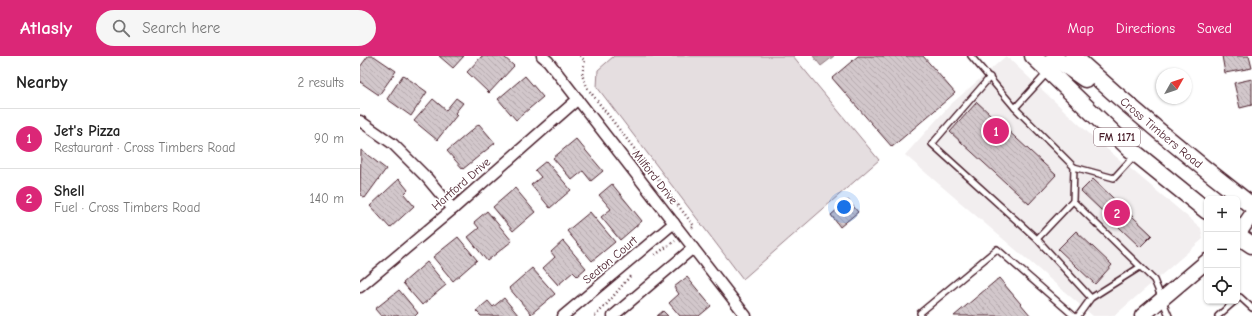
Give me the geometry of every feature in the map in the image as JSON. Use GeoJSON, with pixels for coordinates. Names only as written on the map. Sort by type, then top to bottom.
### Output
{"type":"FeatureCollection","features":[{"type":"Feature","properties":{"kind":"main road","name":"FM 1171"},"geometry":{"type":"LineString","coordinates":[[1033,56],[1136,154],[1204,210]]}},
{"type":"Feature","properties":{"kind":"main road","name":"Cross Timbers Road"},"geometry":{"type":"LineString","coordinates":[[1073,56],[1118,98],[1211,175],[1252,206]]}},
{"type":"Feature","properties":{"kind":"main road"},"geometry":{"type":"LineString","coordinates":[[1048,71],[1049,65],[1052,61],[1059,61],[1095,86],[1118,98]]}},
{"type":"Feature","properties":{"kind":"main road"},"geometry":{"type":"LineString","coordinates":[[1240,238],[1252,245]]}},
{"type":"Feature","properties":{"kind":"street","name":"Milford Drive"},"geometry":{"type":"LineString","coordinates":[[542,56],[548,61],[578,99],[746,316]]}},
{"type":"Feature","properties":{"kind":"street","name":"Hartford Drive"},"geometry":{"type":"LineString","coordinates":[[360,287],[453,209],[578,99]]}},
{"type":"Feature","properties":{"kind":"street"},"geometry":{"type":"LineString","coordinates":[[360,121],[393,144],[427,178],[453,209]]}},
{"type":"Feature","properties":{"kind":"street"},"geometry":{"type":"LineString","coordinates":[[1240,232],[1252,214]]}},
{"type":"Feature","properties":{"kind":"street","name":"Seaton Court"},"geometry":{"type":"LineString","coordinates":[[563,316],[674,223]]}},
{"type":"Feature","properties":{"kind":"street"},"geometry":{"type":"LineString","coordinates":[[613,316],[693,248]]}},
{"type":"Feature","properties":{"kind":"street"},"geometry":{"type":"LineString","coordinates":[[1142,316],[1204,264]]}},
{"type":"Feature","properties":{"kind":"lane"},"geometry":{"type":"LineString","coordinates":[[971,56],[990,77],[1014,108],[1074,167],[1114,178],[1136,154]]}},
{"type":"Feature","properties":{"kind":"lane"},"geometry":{"type":"LineString","coordinates":[[1014,108],[1048,71]]}},
{"type":"Feature","properties":{"kind":"lane"},"geometry":{"type":"LineString","coordinates":[[990,77],[932,144],[1037,239],[1091,298]]}},
{"type":"Feature","properties":{"kind":"lane"},"geometry":{"type":"LineString","coordinates":[[1037,239],[1073,201],[1074,167]]}},
{"type":"Feature","properties":{"kind":"lane"},"geometry":{"type":"LineString","coordinates":[[1073,201],[1154,280],[1169,316]]}},
{"type":"Feature","properties":{"kind":"lane"},"geometry":{"type":"LineString","coordinates":[[921,316],[920,313],[997,250],[1074,316]]}},
{"type":"Feature","properties":{"kind":"lane"},"geometry":{"type":"LineString","coordinates":[[1078,316],[1091,298],[1140,267]]}},
{"type":"Feature","properties":{"kind":"lane"},"geometry":{"type":"LineString","coordinates":[[1240,297],[1252,308]]}},
{"type":"Feature","properties":{"kind":"lane"},"geometry":{"type":"LineString","coordinates":[[1218,316],[1232,304]]}},
{"type":"Feature","properties":{"kind":"shaded area"},"geometry":{"type":"Polygon","coordinates":[[[614,56],[793,56],[879,160],[743,279],[597,87],[598,70],[614,56]]]}},
{"type":"Feature","properties":{"kind":"shaded area"},"geometry":{"type":"Polygon","coordinates":[[[1006,56],[1095,139],[1201,228],[1203,239],[1114,316],[1093,316],[905,155],[950,105],[1006,56]]]}},
{"type":"Feature","properties":{"kind":"water"},"geometry":{"type":"Polygon","coordinates":[[[813,56],[834,56],[821,66],[813,56]]]}},
{"type":"Feature","properties":{"kind":"building"},"geometry":{"type":"Polygon","coordinates":[[[368,56],[374,56],[396,71],[379,95],[360,82],[360,67],[368,56]]]}},
{"type":"Feature","properties":{"kind":"building"},"geometry":{"type":"Polygon","coordinates":[[[439,56],[464,56],[453,68],[439,56]]]}},
{"type":"Feature","properties":{"kind":"building"},"geometry":{"type":"Polygon","coordinates":[[[482,56],[503,56],[514,66],[489,93],[467,72],[482,56]]]}},
{"type":"Feature","properties":{"kind":"building"},"geometry":{"type":"Polygon","coordinates":[[[858,56],[923,56],[955,93],[892,147],[832,78],[858,56]]]}},
{"type":"Feature","properties":{"kind":"building"},"geometry":{"type":"Polygon","coordinates":[[[1222,56],[1249,56],[1252,68],[1225,73],[1222,56]]]}},
{"type":"Feature","properties":{"kind":"building"},"geometry":{"type":"Polygon","coordinates":[[[403,75],[427,92],[411,116],[387,99],[403,75]]]}},
{"type":"Feature","properties":{"kind":"building"},"geometry":{"type":"Polygon","coordinates":[[[525,76],[543,97],[516,120],[498,99],[525,76]]]}},
{"type":"Feature","properties":{"kind":"building"},"geometry":{"type":"Polygon","coordinates":[[[1252,79],[1252,105],[1240,108],[1234,83],[1252,79]]]}},
{"type":"Feature","properties":{"kind":"building"},"geometry":{"type":"Polygon","coordinates":[[[456,98],[463,103],[455,113],[457,115],[437,140],[414,121],[433,99],[446,110],[456,98]]]}},
{"type":"Feature","properties":{"kind":"building"},"geometry":{"type":"Polygon","coordinates":[[[977,102],[1056,175],[1029,204],[950,132],[977,102]]]}},
{"type":"Feature","properties":{"kind":"building"},"geometry":{"type":"Polygon","coordinates":[[[479,124],[495,143],[463,169],[447,151],[479,124]]]}},
{"type":"Feature","properties":{"kind":"building"},"geometry":{"type":"Polygon","coordinates":[[[576,139],[603,171],[591,181],[583,171],[572,180],[553,158],[576,139]]]}},
{"type":"Feature","properties":{"kind":"building"},"geometry":{"type":"Polygon","coordinates":[[[361,150],[386,169],[365,198],[360,194],[361,150]]]}},
{"type":"Feature","properties":{"kind":"building"},"geometry":{"type":"Polygon","coordinates":[[[546,161],[571,190],[550,208],[531,185],[541,177],[535,170],[546,161]]]}},
{"type":"Feature","properties":{"kind":"building"},"geometry":{"type":"Polygon","coordinates":[[[399,179],[408,190],[404,194],[414,206],[390,228],[370,206],[399,179]]]}},
{"type":"Feature","properties":{"kind":"building"},"geometry":{"type":"Polygon","coordinates":[[[1093,179],[1152,235],[1140,247],[1081,191],[1093,179]]]}},
{"type":"Feature","properties":{"kind":"building"},"geometry":{"type":"Polygon","coordinates":[[[612,184],[642,221],[620,240],[601,217],[611,209],[599,195],[612,184]]]}},
{"type":"Feature","properties":{"kind":"building"},"geometry":{"type":"Polygon","coordinates":[[[515,188],[535,212],[513,231],[493,207],[515,188]]]}},
{"type":"Feature","properties":{"kind":"building"},"geometry":{"type":"Polygon","coordinates":[[[848,200],[858,212],[840,227],[831,215],[848,200]]]}},
{"type":"Feature","properties":{"kind":"building"},"geometry":{"type":"Polygon","coordinates":[[[487,211],[512,241],[487,261],[468,237],[479,228],[474,222],[487,211]]]}},
{"type":"Feature","properties":{"kind":"building"},"geometry":{"type":"Polygon","coordinates":[[[590,212],[615,242],[592,261],[567,231],[590,212]]]}},
{"type":"Feature","properties":{"kind":"building"},"geometry":{"type":"Polygon","coordinates":[[[1076,231],[1112,265],[1095,284],[1058,249],[1076,231]]]}},
{"type":"Feature","properties":{"kind":"building"},"geometry":{"type":"Polygon","coordinates":[[[458,237],[477,260],[453,281],[433,257],[458,237]]]}},
{"type":"Feature","properties":{"kind":"building"},"geometry":{"type":"Polygon","coordinates":[[[563,241],[586,268],[577,276],[573,272],[558,285],[543,268],[555,257],[551,252],[563,241]]]}},
{"type":"Feature","properties":{"kind":"building"},"geometry":{"type":"Polygon","coordinates":[[[427,262],[446,285],[422,305],[403,283],[427,262]]]}},
{"type":"Feature","properties":{"kind":"building"},"geometry":{"type":"Polygon","coordinates":[[[532,268],[555,294],[531,314],[509,288],[532,268]]]}},
{"type":"Feature","properties":{"kind":"building"},"geometry":{"type":"Polygon","coordinates":[[[687,277],[711,306],[699,316],[680,316],[669,303],[679,294],[674,287],[687,277]]]}},
{"type":"Feature","properties":{"kind":"building"},"geometry":{"type":"Polygon","coordinates":[[[999,278],[1031,316],[954,316],[999,278]]]}},
{"type":"Feature","properties":{"kind":"building"},"geometry":{"type":"Polygon","coordinates":[[[399,290],[418,313],[415,316],[381,316],[375,309],[399,290]]]}},
{"type":"Feature","properties":{"kind":"building"},"geometry":{"type":"Polygon","coordinates":[[[504,298],[519,316],[481,316],[476,311],[488,301],[493,307],[504,298]]]}},
{"type":"Feature","properties":{"kind":"building"},"geometry":{"type":"Polygon","coordinates":[[[663,311],[668,316],[657,316],[663,311]]]}},
{"type":"Feature","properties":{"kind":"place","name":"Jet's Pizza"},"geometry":{"type":"Point","coordinates":[996,131]}},
{"type":"Feature","properties":{"kind":"place","name":"Shell"},"geometry":{"type":"Point","coordinates":[1117,213]}}]}
